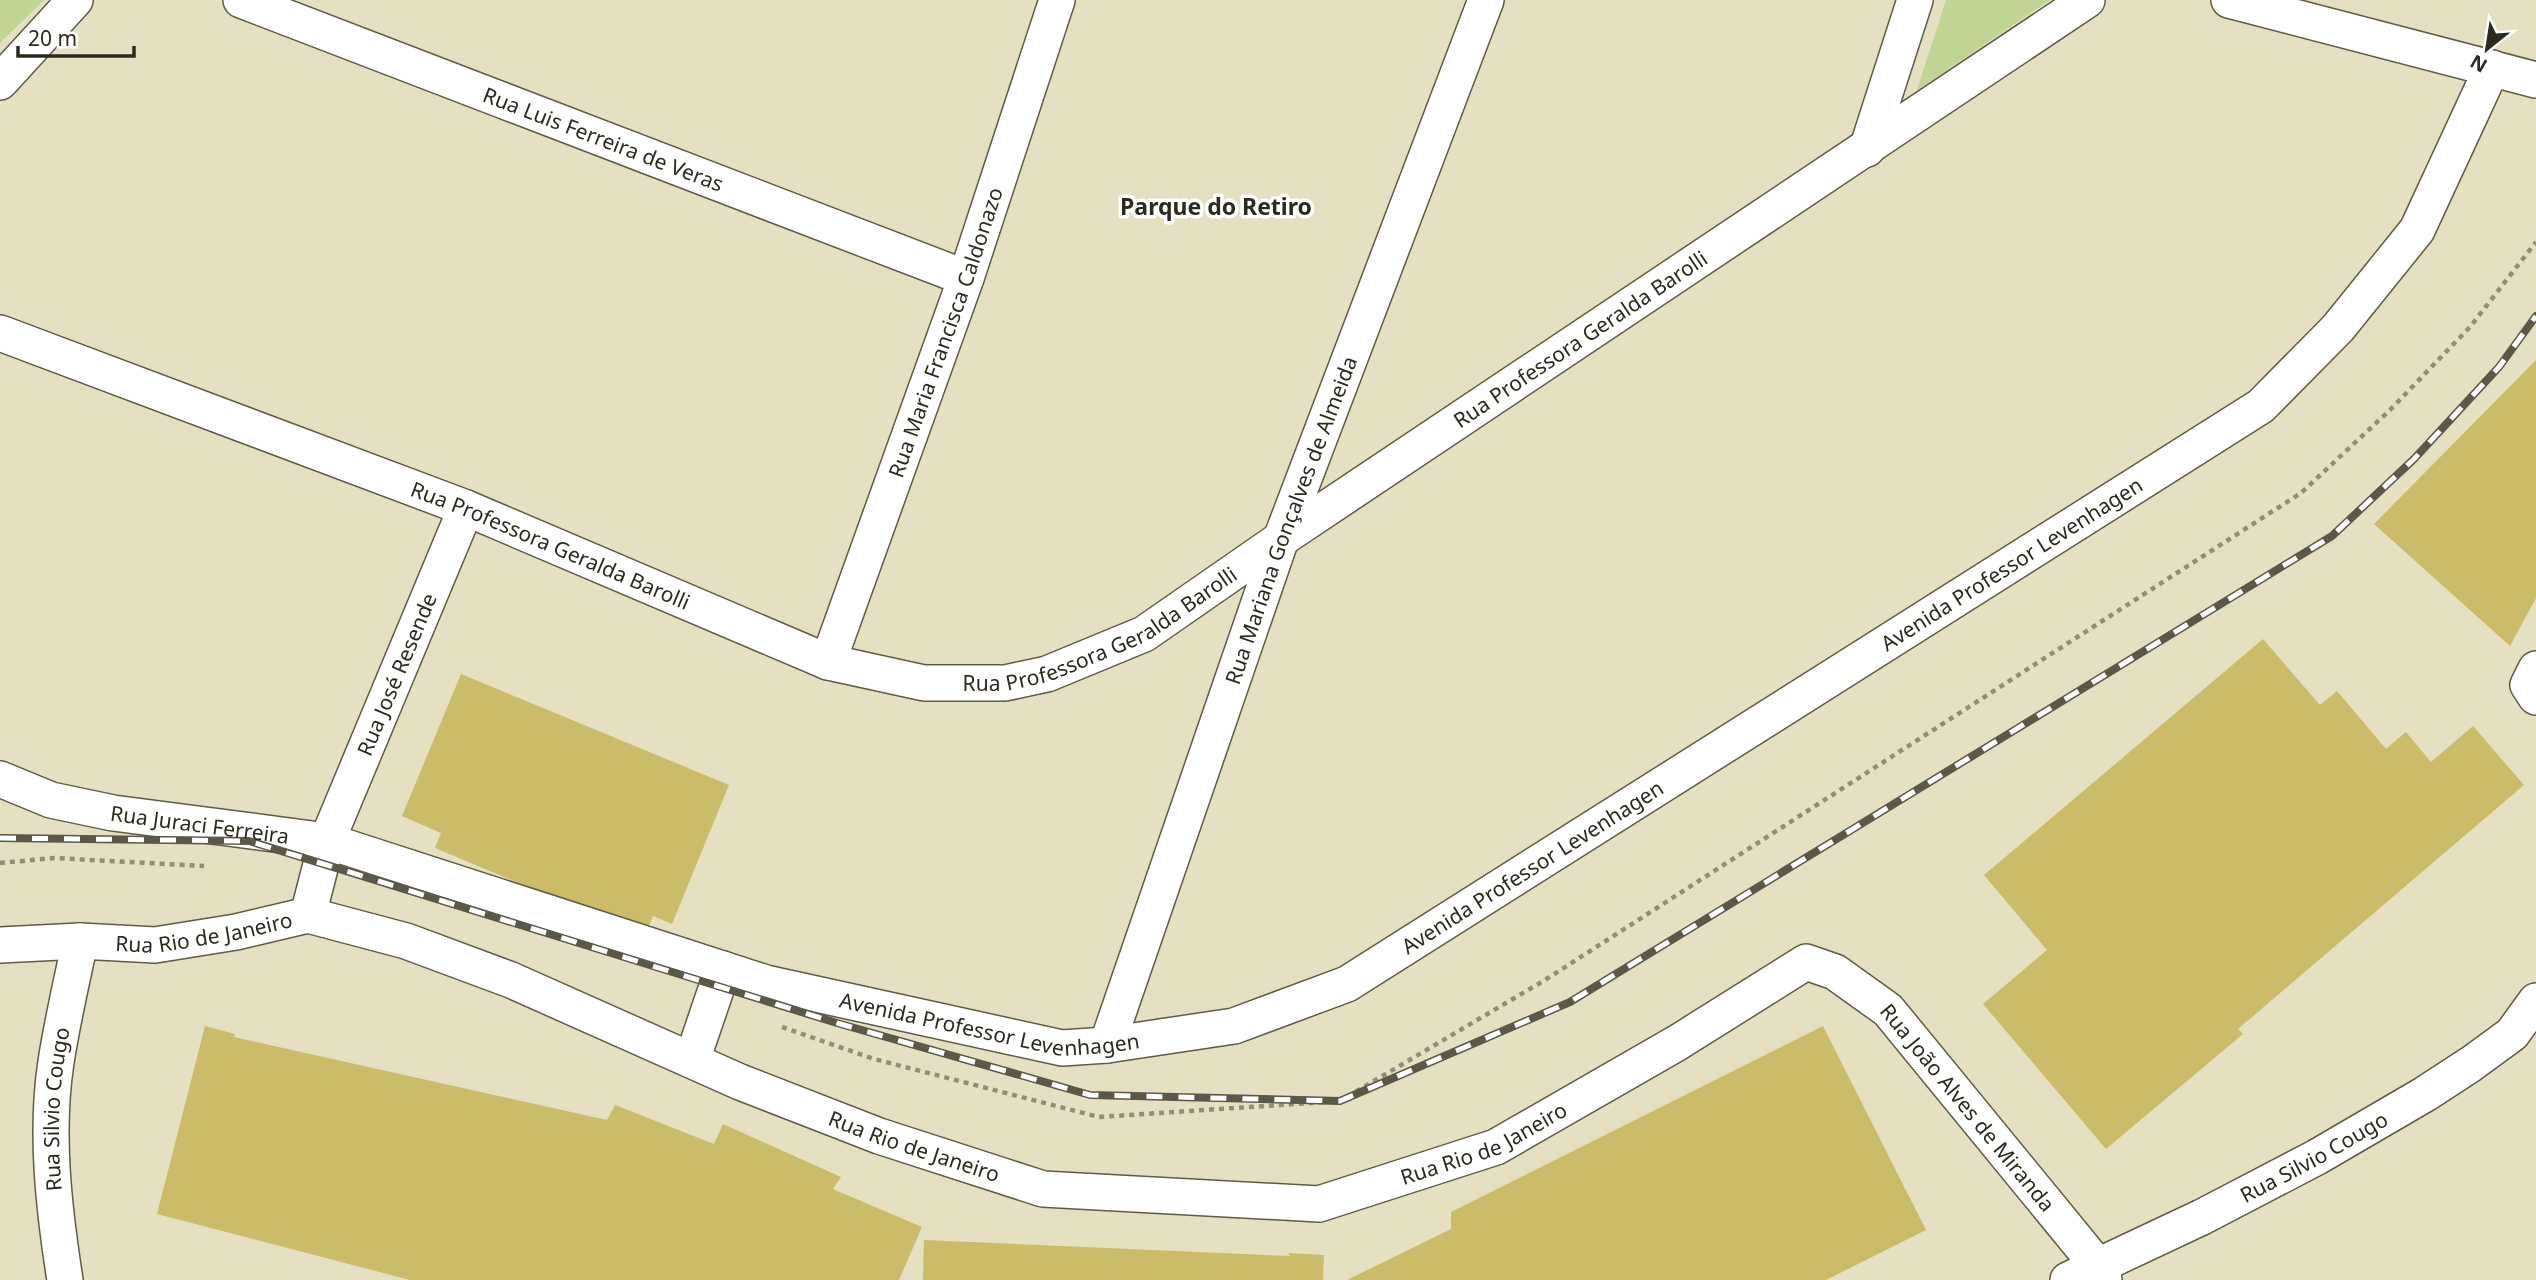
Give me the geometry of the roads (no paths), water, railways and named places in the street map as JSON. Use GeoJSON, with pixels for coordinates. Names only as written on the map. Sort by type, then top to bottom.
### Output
{"type":"FeatureCollection","features":[{"type":"Feature","properties":{"kind":"street"},"geometry":{"type":"LineString","coordinates":[[0,82],[75,0]]}},
{"type":"Feature","properties":{"kind":"street","name":"Rua Luis Ferreira de Veras"},"geometry":{"type":"LineString","coordinates":[[241,0],[966,278]]}},
{"type":"Feature","properties":{"kind":"street","name":"Rua Maria Francisca Caldonazo"},"geometry":{"type":"LineString","coordinates":[[828,662],[966,278],[1057,0]]}},
{"type":"Feature","properties":{"kind":"street","name":"Rua Mariana Gonçalves de Almeida"},"geometry":{"type":"LineString","coordinates":[[1107,1045],[1281,539],[1486,0]]}},
{"type":"Feature","properties":{"kind":"street"},"geometry":{"type":"LineString","coordinates":[[1867,149],[1914,0]]}},
{"type":"Feature","properties":{"kind":"street","name":"Rua Professora Geralda Barolli"},"geometry":{"type":"LineString","coordinates":[[0,333],[466,508],[828,662],[924,683],[1004,683],[1046,674],[1144,634],[1281,539],[2087,0]]}},
{"type":"Feature","properties":{"kind":"street"},"geometry":{"type":"LineString","coordinates":[[2229,0],[2268,5],[2536,80]]}},
{"type":"Feature","properties":{"kind":"street","name":"Avenida Professor Levenhagen"},"geometry":{"type":"LineString","coordinates":[[327,841],[766,983],[1062,1048],[1107,1045],[1234,1026],[1347,984],[2261,406],[2338,328],[2417,230],[2491,68]]}},
{"type":"Feature","properties":{"kind":"street","name":"Rua José Resende"},"geometry":{"type":"LineString","coordinates":[[327,841],[466,508]]}},
{"type":"Feature","properties":{"kind":"street","name":"Rua Juraci Ferreira"},"geometry":{"type":"LineString","coordinates":[[0,779],[51,800],[113,813],[327,841]]}},
{"type":"Feature","properties":{"kind":"street"},"geometry":{"type":"LineString","coordinates":[[309,915],[327,841]]}},
{"type":"Feature","properties":{"kind":"street","name":"Rua Rio de Janeiro"},"geometry":{"type":"LineString","coordinates":[[0,945],[80,942],[155,945],[236,932],[309,915],[432,950],[511,980],[692,1060],[879,1136],[1043,1189],[1319,1204],[1496,1147],[1677,1042],[1806,962]]}},
{"type":"Feature","properties":{"kind":"street","name":"Rua Silvio Cougo"},"geometry":{"type":"LineString","coordinates":[[65,1280],[57,1229],[51,1149],[55,1063],[80,942]]}},
{"type":"Feature","properties":{"kind":"street","name":"Rua João Alves de Miranda"},"geometry":{"type":"LineString","coordinates":[[1806,962],[1835,972],[1888,1010],[2090,1275]]}},
{"type":"Feature","properties":{"kind":"street"},"geometry":{"type":"LineString","coordinates":[[692,1060],[723,969]]}},
{"type":"Feature","properties":{"kind":"street","name":"Rua Silvio Cougo"},"geometry":{"type":"LineString","coordinates":[[2090,1275],[2317,1157],[2425,1094],[2512,1034],[2536,1001]]}},
{"type":"Feature","properties":{"kind":"railway"},"geometry":{"type":"LineString","coordinates":[[0,838],[249,841],[837,1023],[1090,1095],[1340,1101],[1570,1002],[2332,536],[2414,459],[2499,367],[2536,316]]}},
{"type":"Feature","properties":{"kind":"district","name":"Parque do Retiro"},"geometry":{"type":"Point","coordinates":[1216,206]}}]}
